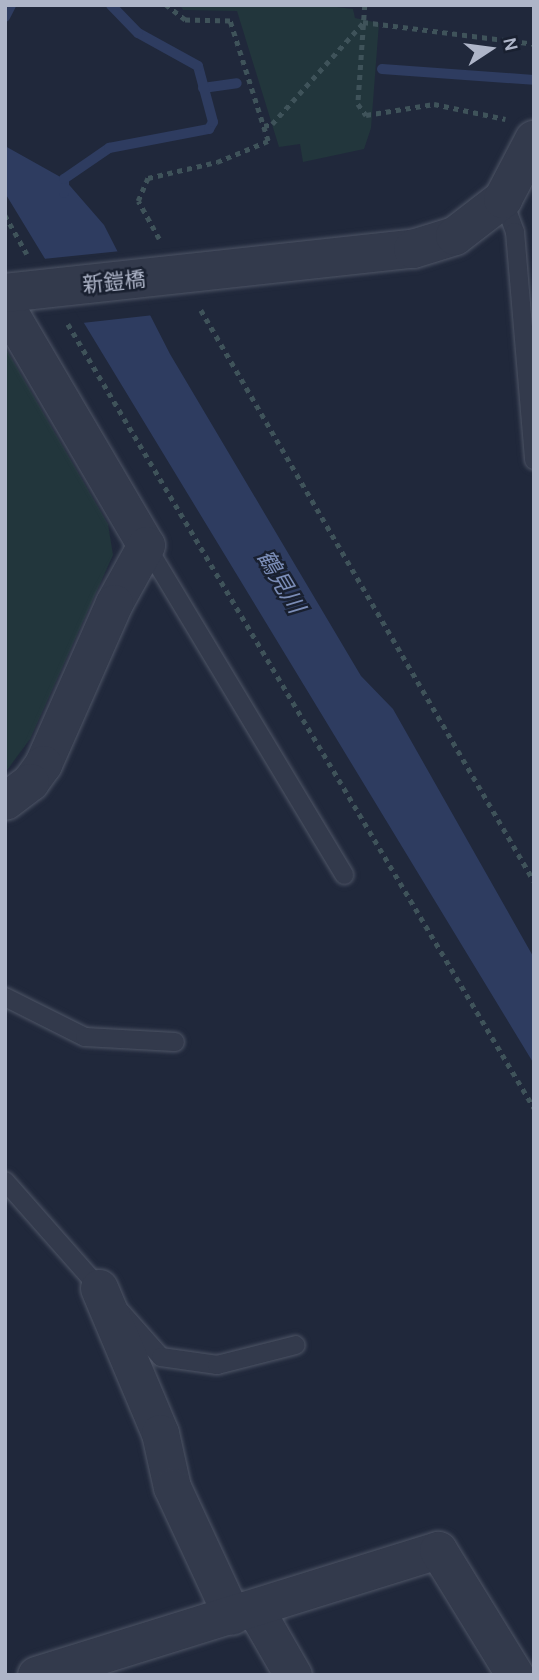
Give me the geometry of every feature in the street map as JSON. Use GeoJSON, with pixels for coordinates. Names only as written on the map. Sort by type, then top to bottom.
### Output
{"type":"FeatureCollection","features":[{"type":"Feature","properties":{"kind":"street"},"geometry":{"type":"LineString","coordinates":[[506,195],[524,132]]}},
{"type":"Feature","properties":{"kind":"street","name":"新鎧橋"},"geometry":{"type":"LineString","coordinates":[[5,293],[413,248],[455,236],[506,195]]}},
{"type":"Feature","properties":{"kind":"street"},"geometry":{"type":"LineString","coordinates":[[5,305],[146,544],[114,603],[43,764],[30,782],[5,801]]}},
{"type":"Feature","properties":{"kind":"street"},"geometry":{"type":"LineString","coordinates":[[99,1288],[160,1433],[172,1487],[243,1612],[293,1675]]}},
{"type":"Feature","properties":{"kind":"street"},"geometry":{"type":"LineString","coordinates":[[36,1675],[77,1671],[243,1612],[438,1550],[514,1675]]}},
{"type":"Feature","properties":{"kind":"lane"},"geometry":{"type":"LineString","coordinates":[[506,195],[515,232],[534,460]]}},
{"type":"Feature","properties":{"kind":"lane"},"geometry":{"type":"LineString","coordinates":[[146,544],[344,875]]}},
{"type":"Feature","properties":{"kind":"lane"},"geometry":{"type":"LineString","coordinates":[[5,997],[85,1037],[175,1042]]}},
{"type":"Feature","properties":{"kind":"lane"},"geometry":{"type":"LineString","coordinates":[[5,1181],[161,1357],[217,1365],[296,1345]]}},
{"type":"Feature","properties":{"kind":"path"},"geometry":{"type":"LineString","coordinates":[[166,5],[185,20],[230,21],[268,141],[148,178],[138,201],[177,276],[534,881]]}},
{"type":"Feature","properties":{"kind":"path"},"geometry":{"type":"LineString","coordinates":[[365,5],[358,104],[366,115],[433,104],[464,107],[524,132]]}},
{"type":"Feature","properties":{"kind":"path"},"geometry":{"type":"LineString","coordinates":[[264,126],[272,124],[363,22]]}},
{"type":"Feature","properties":{"kind":"path"},"geometry":{"type":"LineString","coordinates":[[363,22],[534,44]]}},
{"type":"Feature","properties":{"kind":"path"},"geometry":{"type":"LineString","coordinates":[[5,215],[534,1108]]}},
{"type":"Feature","properties":{"kind":"shaded area"},"geometry":{"type":"Polygon","coordinates":[[[180,5],[320,5],[353,9],[355,18],[379,23],[371,128],[364,149],[303,162],[300,144],[279,147],[237,11],[183,10],[180,5]]]}},
{"type":"Feature","properties":{"kind":"shaded area"},"geometry":{"type":"Polygon","coordinates":[[[5,347],[108,524],[113,555],[30,739],[5,773],[5,347]]]}},
{"type":"Feature","properties":{"kind":"water","name":"鶴見川"},"geometry":{"type":"Polygon","coordinates":[[[5,146],[64,179],[104,225],[170,354],[361,676],[393,709],[534,958],[534,1064],[5,193],[5,146]]]}},
{"type":"Feature","properties":{"kind":"pier"},"geometry":{"type":"Polygon","coordinates":[[[121,251],[154,315],[82,323],[43,259],[121,251]]]}},
{"type":"Feature","properties":{"kind":"waterway"},"geometry":{"type":"LineString","coordinates":[[5,17],[11,5]]}},
{"type":"Feature","properties":{"kind":"waterway"},"geometry":{"type":"LineString","coordinates":[[64,193],[64,179],[109,148],[209,129],[213,122],[198,66],[138,33],[111,5]]}},
{"type":"Feature","properties":{"kind":"waterway"},"geometry":{"type":"LineString","coordinates":[[382,69],[534,80]]}},
{"type":"Feature","properties":{"kind":"waterway"},"geometry":{"type":"LineString","coordinates":[[203,88],[237,83]]}}]}
